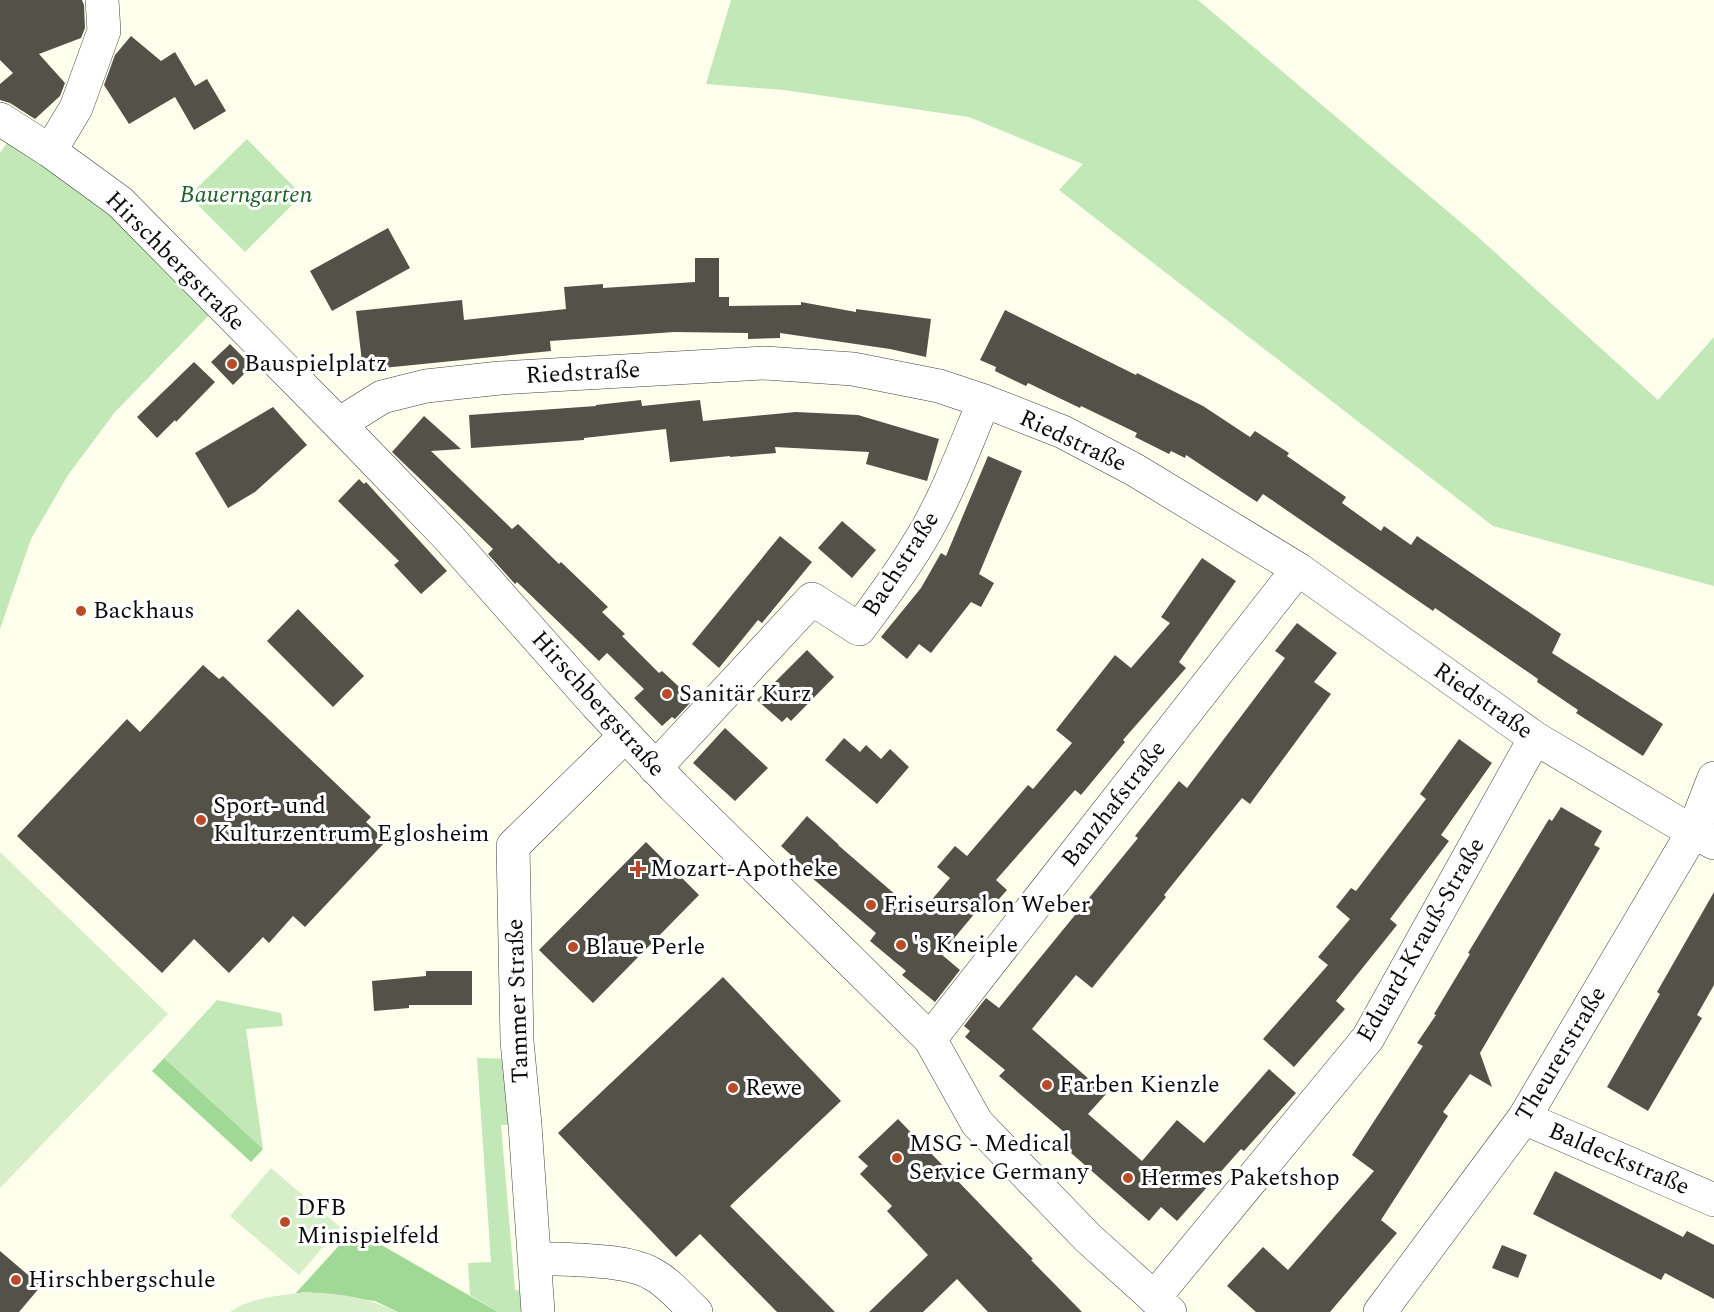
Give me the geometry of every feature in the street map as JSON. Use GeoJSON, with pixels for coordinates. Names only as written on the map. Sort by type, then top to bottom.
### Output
{"type":"FeatureCollection","features":[{"type":"Feature","properties":{"kind":"street"},"geometry":{"type":"LineString","coordinates":[[50,151],[75,108],[104,31],[102,0]]}},
{"type":"Feature","properties":{"kind":"street","name":"Hirschbergstraße"},"geometry":{"type":"LineString","coordinates":[[0,120],[50,151],[120,202],[339,424],[450,539],[625,736],[930,1039],[977,1123],[1088,1238],[1162,1305]]}},
{"type":"Feature","properties":{"kind":"street","name":"Riedstraße"},"geometry":{"type":"LineString","coordinates":[[339,424],[382,397],[426,386],[500,378],[765,363],[853,369],[939,386],[1063,432],[1135,470],[1298,569],[1535,738],[1704,838]]}},
{"type":"Feature","properties":{"kind":"street","name":"Bachstraße"},"geometry":{"type":"LineString","coordinates":[[656,768],[812,599],[859,629],[897,578],[928,527],[954,475],[984,401]]}},
{"type":"Feature","properties":{"kind":"street","name":"Banzhafstraße"},"geometry":{"type":"LineString","coordinates":[[930,1039],[1298,569]]}},
{"type":"Feature","properties":{"kind":"street","name":"Tammer Straße"},"geometry":{"type":"LineString","coordinates":[[538,1312],[517,1041],[513,846],[625,736]]}},
{"type":"Feature","properties":{"kind":"street","name":"Eduard-Krauß-Straße"},"geometry":{"type":"LineString","coordinates":[[1162,1305],[1368,1038],[1535,738]]}},
{"type":"Feature","properties":{"kind":"street","name":"Theurerstraße"},"geometry":{"type":"LineString","coordinates":[[1380,1312],[1524,1118],[1704,838],[1714,778]]}},
{"type":"Feature","properties":{"kind":"street","name":"Baldeckstraße"},"geometry":{"type":"LineString","coordinates":[[1524,1118],[1714,1200]]}},
{"type":"Feature","properties":{"kind":"street"},"geometry":{"type":"LineString","coordinates":[[534,1258],[602,1261],[632,1266],[654,1274],[696,1312]]}},
{"type":"Feature","properties":{"kind":"green space"},"geometry":{"type":"Polygon","coordinates":[[[731,0],[1198,0],[1478,237],[1658,400],[1714,337],[1714,586],[1493,526],[1059,190],[1083,164],[969,117],[784,90],[706,84],[731,0]]]}},
{"type":"Feature","properties":{"kind":"green space"},"geometry":{"type":"Polygon","coordinates":[[[16,129],[220,304],[115,412],[68,475],[31,539],[0,629],[0,153],[16,129]]]}},
{"type":"Feature","properties":{"kind":"green space","name":"Bauerngarten"},"geometry":{"type":"Polygon","coordinates":[[[247,139],[302,195],[245,252],[189,196],[247,139]]]}},
{"type":"Feature","properties":{"kind":"green space"},"geometry":{"type":"Polygon","coordinates":[[[0,852],[168,1014],[0,1188],[0,852]]]}},
{"type":"Feature","properties":{"kind":"green space"},"geometry":{"type":"Polygon","coordinates":[[[217,1000],[281,1013],[283,1026],[246,1029],[263,1149],[164,1058],[217,1000]]]}},
{"type":"Feature","properties":{"kind":"green space"},"geometry":{"type":"Polygon","coordinates":[[[164,1058],[263,1149],[251,1162],[152,1071],[164,1058]]]}},
{"type":"Feature","properties":{"kind":"green space"},"geometry":{"type":"Polygon","coordinates":[[[477,1058],[520,1059],[525,1125],[501,1125],[515,1290],[537,1294],[538,1312],[498,1312],[470,1295],[468,1263],[491,1262],[477,1058]]]}},
{"type":"Feature","properties":{"kind":"green space","name":"DFB Minispielfeld"},"geometry":{"type":"Polygon","coordinates":[[[271,1168],[340,1227],[299,1275],[230,1216],[271,1168]]]}},
{"type":"Feature","properties":{"kind":"green space"},"geometry":{"type":"Polygon","coordinates":[[[355,1228],[498,1312],[398,1312],[375,1301],[305,1292],[295,1294],[355,1228]]]}},
{"type":"Feature","properties":{"kind":"green space"},"geometry":{"type":"Polygon","coordinates":[[[305,1292],[352,1297],[374,1302],[398,1312],[230,1312],[256,1300],[305,1292]]]}},
{"type":"Feature","properties":{"kind":"building"},"geometry":{"type":"Polygon","coordinates":[[[0,0],[82,0],[84,5],[85,28],[81,38],[39,54],[65,83],[60,96],[35,119],[10,103],[0,100],[0,84],[13,73],[0,60],[0,0]]]}},
{"type":"Feature","properties":{"kind":"building"},"geometry":{"type":"Polygon","coordinates":[[[131,36],[161,61],[175,52],[195,86],[207,79],[226,111],[194,130],[175,97],[129,124],[104,85],[115,55],[131,36]]]}},
{"type":"Feature","properties":{"kind":"building"},"geometry":{"type":"Polygon","coordinates":[[[388,228],[410,268],[332,311],[310,271],[388,228]]]}},
{"type":"Feature","properties":{"kind":"building"},"geometry":{"type":"Polygon","coordinates":[[[695,258],[719,258],[719,297],[729,297],[729,306],[801,305],[801,302],[856,312],[856,309],[931,319],[926,357],[890,349],[780,333],[780,338],[748,339],[748,333],[674,332],[550,341],[551,351],[363,370],[356,311],[462,300],[464,320],[566,309],[564,287],[603,284],[603,288],[695,282],[695,258]]]}},
{"type":"Feature","properties":{"kind":"building"},"geometry":{"type":"Polygon","coordinates":[[[1005,310],[1203,406],[1250,437],[1255,431],[1289,453],[1287,456],[1346,497],[1342,503],[1381,531],[1384,526],[1411,545],[1417,536],[1561,634],[1552,653],[1663,724],[1643,756],[1576,713],[1578,710],[1537,682],[1538,679],[1435,608],[1433,611],[1263,494],[1257,502],[1186,455],[1185,458],[1171,451],[1169,454],[1135,437],[1137,433],[1081,406],[1080,408],[1028,383],[1026,386],[995,371],[996,367],[980,360],[1005,310]]]}},
{"type":"Feature","properties":{"kind":"building","name":"Bauspielplatz"},"geometry":{"type":"Polygon","coordinates":[[[230,344],[252,366],[233,385],[211,362],[230,344]]]}},
{"type":"Feature","properties":{"kind":"building"},"geometry":{"type":"Polygon","coordinates":[[[194,362],[215,382],[157,438],[137,417],[194,362]]]}},
{"type":"Feature","properties":{"kind":"building"},"geometry":{"type":"Polygon","coordinates":[[[641,400],[642,406],[700,400],[703,421],[796,412],[858,415],[939,439],[927,481],[866,464],[869,452],[775,447],[776,453],[670,462],[666,429],[584,438],[584,440],[471,448],[469,415],[596,406],[641,400]]]}},
{"type":"Feature","properties":{"kind":"building"},"geometry":{"type":"Polygon","coordinates":[[[273,407],[307,445],[255,492],[228,508],[195,453],[273,407]]]}},
{"type":"Feature","properties":{"kind":"building"},"geometry":{"type":"Polygon","coordinates":[[[424,416],[461,449],[431,451],[512,529],[518,524],[559,564],[561,562],[608,607],[602,612],[625,634],[622,636],[659,673],[662,671],[691,698],[688,701],[690,703],[675,719],[672,717],[662,726],[634,698],[644,689],[607,653],[599,661],[517,582],[515,584],[488,554],[493,549],[392,452],[424,416]]]}},
{"type":"Feature","properties":{"kind":"building"},"geometry":{"type":"Polygon","coordinates":[[[988,456],[1022,471],[979,574],[994,583],[981,607],[971,602],[931,653],[919,644],[907,659],[881,637],[921,588],[941,553],[946,556],[988,456]]]}},
{"type":"Feature","properties":{"kind":"building"},"geometry":{"type":"Polygon","coordinates":[[[359,479],[364,484],[366,482],[447,571],[421,594],[394,565],[399,561],[338,501],[359,479]]]}},
{"type":"Feature","properties":{"kind":"building"},"geometry":{"type":"Polygon","coordinates":[[[842,521],[876,550],[852,578],[818,548],[842,521]]]}},
{"type":"Feature","properties":{"kind":"building"},"geometry":{"type":"Polygon","coordinates":[[[780,536],[812,562],[762,623],[758,620],[719,668],[692,644],[780,536]]]}},
{"type":"Feature","properties":{"kind":"building"},"geometry":{"type":"Polygon","coordinates":[[[1202,558],[1236,581],[1179,662],[1186,668],[1123,740],[1125,742],[1081,795],[1075,790],[996,880],[1007,890],[992,907],[985,901],[941,954],[960,970],[935,1002],[902,975],[906,971],[870,941],[876,933],[811,877],[813,875],[781,846],[807,816],[919,915],[950,878],[937,867],[955,846],[967,856],[1028,785],[1033,789],[1072,743],[1056,730],[1115,655],[1131,668],[1170,623],[1161,617],[1202,558]]]}},
{"type":"Feature","properties":{"kind":"building"},"geometry":{"type":"Polygon","coordinates":[[[298,609],[364,676],[333,707],[267,641],[298,609]]]}},
{"type":"Feature","properties":{"kind":"building"},"geometry":{"type":"Polygon","coordinates":[[[1297,623],[1337,653],[1314,682],[1331,694],[1250,804],[1242,798],[1092,988],[1076,975],[1032,1029],[1106,1094],[1088,1114],[1142,1161],[1177,1120],[1204,1143],[1269,1069],[1296,1093],[1244,1151],[1241,1149],[1177,1221],[1161,1207],[1149,1221],[1063,1146],[1071,1138],[999,1076],[1005,1070],[965,1037],[970,1031],[964,1026],[986,998],[999,1008],[1138,838],[1135,836],[1179,781],[1187,788],[1285,658],[1275,651],[1297,623]]]}},
{"type":"Feature","properties":{"kind":"building"},"geometry":{"type":"Polygon","coordinates":[[[807,650],[834,677],[791,721],[787,717],[782,722],[757,700],[807,650]]]}},
{"type":"Feature","properties":{"kind":"building","name":"Sport- und Kulturzentrum Eglosheim"},"geometry":{"type":"Polygon","coordinates":[[[203,665],[219,679],[223,676],[371,817],[366,822],[386,841],[305,927],[293,916],[269,943],[263,937],[229,973],[194,939],[162,973],[17,836],[127,719],[140,732],[203,665]]]}},
{"type":"Feature","properties":{"kind":"building"},"geometry":{"type":"Polygon","coordinates":[[[725,728],[768,768],[735,801],[693,763],[725,728]]]}},
{"type":"Feature","properties":{"kind":"building"},"geometry":{"type":"Polygon","coordinates":[[[844,738],[860,752],[866,745],[881,759],[890,749],[909,767],[877,804],[825,760],[844,738]]]}},
{"type":"Feature","properties":{"kind":"building"},"geometry":{"type":"Polygon","coordinates":[[[1459,739],[1492,763],[1441,835],[1449,841],[1390,919],[1397,925],[1336,1001],[1345,1009],[1294,1067],[1263,1039],[1328,965],[1318,957],[1350,919],[1336,907],[1351,888],[1356,891],[1426,799],[1420,794],[1459,739]]]}},
{"type":"Feature","properties":{"kind":"building"},"geometry":{"type":"Polygon","coordinates":[[[1561,807],[1602,831],[1594,845],[1600,848],[1480,1053],[1492,1087],[1470,1074],[1443,1112],[1448,1116],[1381,1220],[1397,1233],[1330,1312],[1256,1312],[1227,1286],[1263,1247],[1288,1270],[1374,1171],[1352,1155],[1423,1046],[1417,1043],[1436,1015],[1434,1014],[1470,954],[1468,953],[1549,819],[1552,821],[1561,807]]]}},
{"type":"Feature","properties":{"kind":"building"},"geometry":{"type":"Polygon","coordinates":[[[646,842],[699,895],[593,1003],[539,950],[646,842]]]}},
{"type":"Feature","properties":{"kind":"building"},"geometry":{"type":"Polygon","coordinates":[[[1714,892],[1714,985],[1697,1015],[1702,1018],[1648,1111],[1607,1087],[1660,994],[1657,992],[1714,892]]]}},
{"type":"Feature","properties":{"kind":"building"},"geometry":{"type":"Polygon","coordinates":[[[426,971],[472,971],[472,1005],[409,1005],[409,1008],[374,1011],[372,981],[426,976],[426,971]]]}},
{"type":"Feature","properties":{"kind":"building"},"geometry":{"type":"Polygon","coordinates":[[[723,977],[841,1101],[730,1206],[835,1312],[777,1312],[700,1234],[676,1257],[558,1133],[723,977]]]}},
{"type":"Feature","properties":{"kind":"building"},"geometry":{"type":"Polygon","coordinates":[[[898,1119],[1082,1312],[988,1312],[957,1279],[923,1312],[869,1312],[928,1255],[887,1211],[892,1206],[860,1174],[868,1166],[858,1157],[898,1119]]]}},
{"type":"Feature","properties":{"kind":"building"},"geometry":{"type":"Polygon","coordinates":[[[1555,1171],[1683,1237],[1687,1231],[1714,1245],[1714,1299],[1665,1273],[1661,1280],[1533,1214],[1555,1171]]]}},
{"type":"Feature","properties":{"kind":"building"},"geometry":{"type":"Polygon","coordinates":[[[1502,1245],[1527,1255],[1518,1278],[1492,1268],[1502,1245]]]}},
{"type":"Feature","properties":{"kind":"building","name":"Hirschbergschule"},"geometry":{"type":"Polygon","coordinates":[[[0,1251],[41,1286],[19,1312],[0,1312],[0,1251]]]}},
{"type":"Feature","properties":{"kind":"place","name":"Bauspielplatz"},"geometry":{"type":"Point","coordinates":[232,364]}},
{"type":"Feature","properties":{"kind":"place","name":"Backhaus"},"geometry":{"type":"Point","coordinates":[81,611]}},
{"type":"Feature","properties":{"kind":"place","name":"Sanitär Kurz"},"geometry":{"type":"Point","coordinates":[667,694]}},
{"type":"Feature","properties":{"kind":"place","name":"Sport- und Kulturzentrum Eglosheim"},"geometry":{"type":"Point","coordinates":[201,820]}},
{"type":"Feature","properties":{"kind":"place","name":"Mozart-Apotheke"},"geometry":{"type":"Point","coordinates":[638,869]}},
{"type":"Feature","properties":{"kind":"place","name":"Friseursalon Weber"},"geometry":{"type":"Point","coordinates":[871,905]}},
{"type":"Feature","properties":{"kind":"place","name":"'s Kneiple"},"geometry":{"type":"Point","coordinates":[901,945]}},
{"type":"Feature","properties":{"kind":"place","name":"Blaue Perle"},"geometry":{"type":"Point","coordinates":[573,947]}},
{"type":"Feature","properties":{"kind":"place","name":"Farben Kienzle"},"geometry":{"type":"Point","coordinates":[1047,1085]}},
{"type":"Feature","properties":{"kind":"place","name":"Rewe"},"geometry":{"type":"Point","coordinates":[733,1088]}},
{"type":"Feature","properties":{"kind":"place","name":"MSG - Medical Service Germany"},"geometry":{"type":"Point","coordinates":[897,1158]}},
{"type":"Feature","properties":{"kind":"place","name":"Hermes Paketshop"},"geometry":{"type":"Point","coordinates":[1128,1178]}},
{"type":"Feature","properties":{"kind":"place","name":"DFB Minispielfeld"},"geometry":{"type":"Point","coordinates":[285,1222]}},
{"type":"Feature","properties":{"kind":"place","name":"Hirschbergschule"},"geometry":{"type":"Point","coordinates":[16,1280]}}]}
